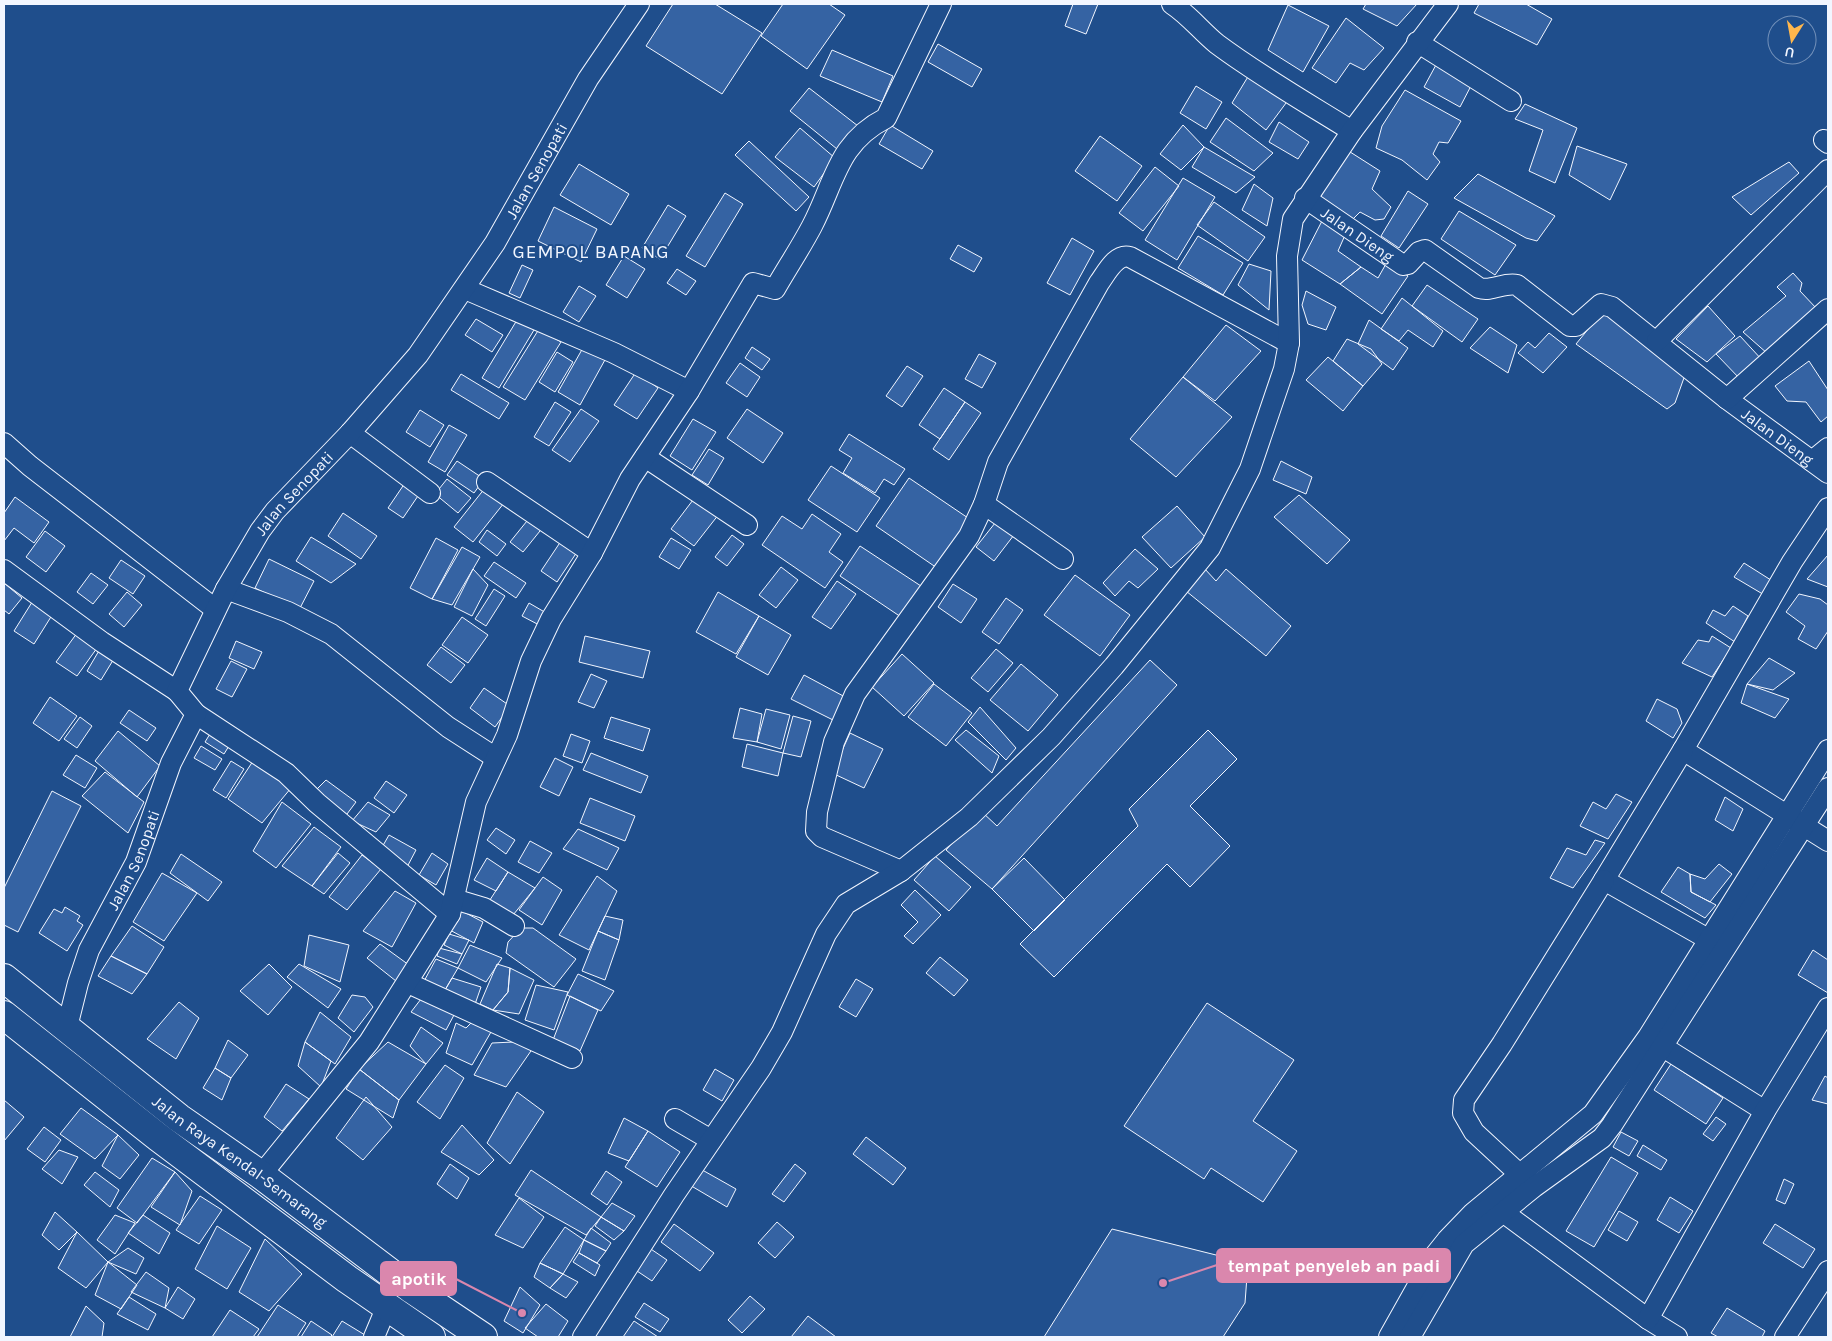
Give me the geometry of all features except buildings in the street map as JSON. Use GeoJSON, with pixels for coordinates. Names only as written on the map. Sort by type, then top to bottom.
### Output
{"type":"FeatureCollection","features":[{"type":"Feature","properties":{"kind":"highway","name":"Jalan Raya Kendal-Semarang"},"geometry":{"type":"LineString","coordinates":[[4,978],[179,1118],[261,1175],[413,1290],[475,1333]]}},
{"type":"Feature","properties":{"kind":"highway","name":"Jalan Raya Kendal-Semarang"},"geometry":{"type":"LineString","coordinates":[[4,1015],[158,1137],[347,1279],[431,1337]]}},
{"type":"Feature","properties":{"kind":"street","name":"Jalan Senopati"},"geometry":{"type":"LineString","coordinates":[[177,691],[215,609],[242,558],[275,511],[350,433],[418,355],[495,243],[588,79],[639,4]]}},
{"type":"Feature","properties":{"kind":"street"},"geometry":{"type":"LineString","coordinates":[[261,1175],[369,1042],[408,983],[452,906],[476,802],[507,735],[531,661],[551,619],[592,552],[630,479],[690,391],[753,283],[775,289],[813,224],[840,160],[858,137],[870,126],[886,118],[941,4]]}},
{"type":"Feature","properties":{"kind":"street"},"geometry":{"type":"LineString","coordinates":[[1172,4],[1198,24],[1216,43],[1268,79],[1352,131]]}},
{"type":"Feature","properties":{"kind":"street"},"geometry":{"type":"LineString","coordinates":[[583,1337],[782,1032],[826,934],[846,904],[901,871],[969,817],[1051,737],[1120,659],[1210,548],[1250,469],[1277,394],[1289,343],[1288,237],[1293,219],[1305,198],[1352,131],[1417,42],[1448,4]]}},
{"type":"Feature","properties":{"kind":"street"},"geometry":{"type":"LineString","coordinates":[[1417,42],[1511,101]]}},
{"type":"Feature","properties":{"kind":"street"},"geometry":{"type":"LineString","coordinates":[[1657,341],[1828,170]]}},
{"type":"Feature","properties":{"kind":"street","name":"Jalan Dieng"},"geometry":{"type":"LineString","coordinates":[[1305,198],[1404,265],[1409,263],[1419,252],[1425,250],[1479,288],[1486,290],[1511,284],[1517,286],[1570,326],[1576,326],[1601,304],[1608,305],[1657,341],[1727,399],[1820,467]]}},
{"type":"Feature","properties":{"kind":"street"},"geometry":{"type":"LineString","coordinates":[[901,871],[822,838],[816,831],[817,812],[834,742],[855,694],[969,536],[984,504],[998,462],[1099,283],[1122,256],[1130,257],[1289,343]]}},
{"type":"Feature","properties":{"kind":"street"},"geometry":{"type":"LineString","coordinates":[[465,289],[614,353],[690,391]]}},
{"type":"Feature","properties":{"kind":"street"},"geometry":{"type":"LineString","coordinates":[[1727,399],[1828,309]]}},
{"type":"Feature","properties":{"kind":"street"},"geometry":{"type":"LineString","coordinates":[[350,433],[430,493]]}},
{"type":"Feature","properties":{"kind":"street"},"geometry":{"type":"LineString","coordinates":[[4,443],[30,466],[215,609]]}},
{"type":"Feature","properties":{"kind":"street"},"geometry":{"type":"LineString","coordinates":[[1820,467],[1828,448]]}},
{"type":"Feature","properties":{"kind":"street"},"geometry":{"type":"LineString","coordinates":[[645,457],[747,525]]}},
{"type":"Feature","properties":{"kind":"street"},"geometry":{"type":"LineString","coordinates":[[487,482],[592,552]]}},
{"type":"Feature","properties":{"kind":"street"},"geometry":{"type":"LineString","coordinates":[[984,504],[1063,559]]}},
{"type":"Feature","properties":{"kind":"street"},"geometry":{"type":"LineString","coordinates":[[1526,1180],[1474,1132],[1463,1113],[1464,1100],[1502,1044],[1604,880],[1683,750],[1792,562],[1828,508]]}},
{"type":"Feature","properties":{"kind":"street"},"geometry":{"type":"LineString","coordinates":[[4,570],[102,642],[177,691],[196,714],[286,773],[317,803],[452,906],[484,908],[514,926]]}},
{"type":"Feature","properties":{"kind":"street"},"geometry":{"type":"LineString","coordinates":[[226,589],[288,612],[331,634],[448,726],[496,758]]}},
{"type":"Feature","properties":{"kind":"street","name":"Jalan Senopati"},"geometry":{"type":"LineString","coordinates":[[67,1027],[78,983],[89,950],[136,862],[171,763],[196,714]]}},
{"type":"Feature","properties":{"kind":"street"},"geometry":{"type":"LineString","coordinates":[[1683,750],[1828,841]]}},
{"type":"Feature","properties":{"kind":"street"},"geometry":{"type":"LineString","coordinates":[[1526,1180],[1602,1138],[1612,1125],[1708,939],[1828,750]]}},
{"type":"Feature","properties":{"kind":"street"},"geometry":{"type":"LineString","coordinates":[[1410,1337],[1464,1244],[1496,1206],[1526,1180],[1593,1114],[1655,1042],[1805,826],[1828,788]]}},
{"type":"Feature","properties":{"kind":"street"},"geometry":{"type":"LineString","coordinates":[[1604,880],[1708,939]]}},
{"type":"Feature","properties":{"kind":"street"},"geometry":{"type":"LineString","coordinates":[[408,983],[572,1058]]}},
{"type":"Feature","properties":{"kind":"street"},"geometry":{"type":"LineString","coordinates":[[1648,1319],[1765,1111],[1828,1008]]}},
{"type":"Feature","properties":{"kind":"street"},"geometry":{"type":"LineString","coordinates":[[1655,1042],[1765,1111]]}},
{"type":"Feature","properties":{"kind":"street"},"geometry":{"type":"LineString","coordinates":[[1593,1114],[1612,1125]]}},
{"type":"Feature","properties":{"kind":"street"},"geometry":{"type":"LineString","coordinates":[[675,1119],[711,1140]]}},
{"type":"Feature","properties":{"kind":"street"},"geometry":{"type":"LineString","coordinates":[[1496,1206],[1648,1319],[1677,1337]]}},
{"type":"Feature","properties":{"kind":"street"},"geometry":{"type":"LineString","coordinates":[[1389,1337],[1435,1255],[1459,1226],[1496,1206]]}},
{"type":"Feature","properties":{"kind":"street"},"geometry":{"type":"LineString","coordinates":[[1786,1337],[1828,1270]]}},
{"type":"Feature","properties":{"kind":"street"},"geometry":{"type":"LineString","coordinates":[[374,1337],[396,1312]]}},
{"type":"Feature","properties":{"kind":"place","name":"tempat penyeleb an padi"},"geometry":{"type":"Point","coordinates":[1163,1283]}},
{"type":"Feature","properties":{"kind":"place","name":"apotik"},"geometry":{"type":"Point","coordinates":[522,1313]}},
{"type":"Feature","properties":{"kind":"district","name":"GEMPOL BAPANG"},"geometry":{"type":"Point","coordinates":[591,251]}}]}
